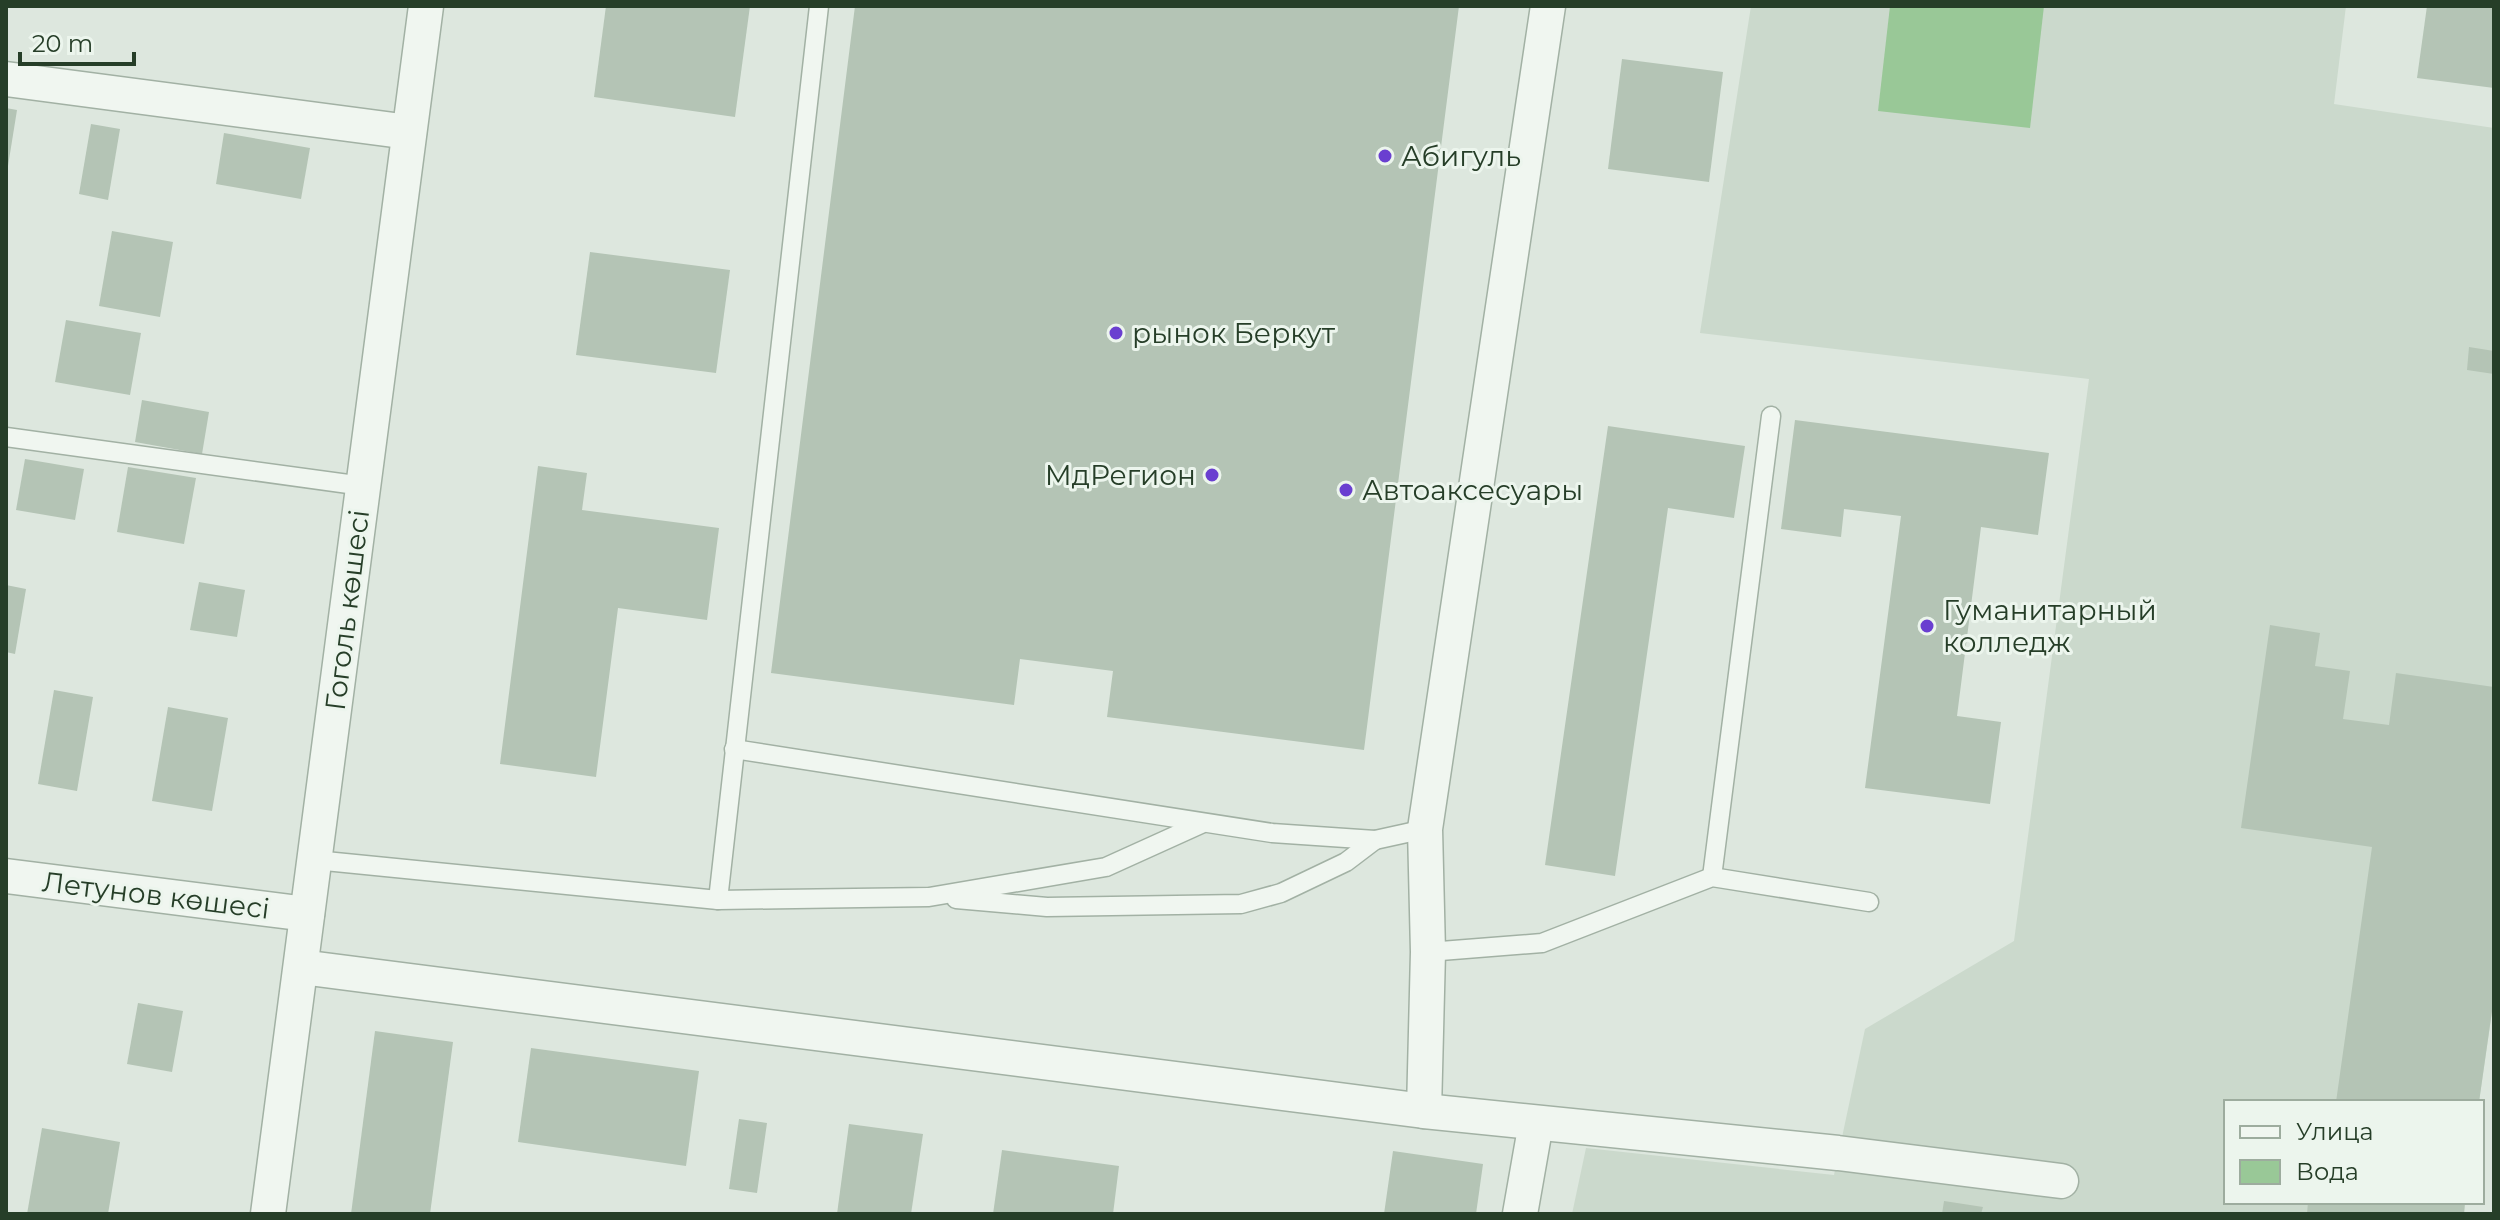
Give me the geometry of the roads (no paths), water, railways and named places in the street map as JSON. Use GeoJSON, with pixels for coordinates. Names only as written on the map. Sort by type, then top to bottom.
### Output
{"type":"FeatureCollection","features":[{"type":"Feature","properties":{"kind":"street","name":"Гоголь көшесі"},"geometry":{"type":"LineString","coordinates":[[268,1214],[426,6]]}},
{"type":"Feature","properties":{"kind":"street"},"geometry":{"type":"LineString","coordinates":[[1424,1111],[1428,952],[1425,829],[1548,6]]}},
{"type":"Feature","properties":{"kind":"street"},"geometry":{"type":"LineString","coordinates":[[6,79],[409,132]]}},
{"type":"Feature","properties":{"kind":"street","name":"Летунов көшесі"},"geometry":{"type":"LineString","coordinates":[[6,876],[307,914]]}},
{"type":"Feature","properties":{"kind":"street"},"geometry":{"type":"LineString","coordinates":[[301,967],[1424,1111],[1838,1153],[2061,1181]]}},
{"type":"Feature","properties":{"kind":"street"},"geometry":{"type":"LineString","coordinates":[[1520,1214],[1536,1123]]}},
{"type":"Feature","properties":{"kind":"lane"},"geometry":{"type":"LineString","coordinates":[[718,900],[819,6]]}},
{"type":"Feature","properties":{"kind":"lane"},"geometry":{"type":"LineString","coordinates":[[1712,877],[1771,416]]}},
{"type":"Feature","properties":{"kind":"lane"},"geometry":{"type":"LineString","coordinates":[[6,437],[363,486]]}},
{"type":"Feature","properties":{"kind":"lane"},"geometry":{"type":"LineString","coordinates":[[734,749],[1201,824],[1375,840],[1425,829]]}},
{"type":"Feature","properties":{"kind":"lane"},"geometry":{"type":"LineString","coordinates":[[929,897],[1106,867],[1201,824]]}},
{"type":"Feature","properties":{"kind":"lane"},"geometry":{"type":"LineString","coordinates":[[315,860],[718,900],[929,897],[1047,907],[1241,904],[1281,893],[1346,862],[1375,840]]}},
{"type":"Feature","properties":{"kind":"lane"},"geometry":{"type":"LineString","coordinates":[[1428,952],[1542,943],[1712,877],[1869,902]]}},
{"type":"Feature","properties":{"kind":"water"},"geometry":{"type":"Polygon","coordinates":[[[1890,6],[2044,6],[2030,128],[1878,111],[1890,6]]]}},
{"type":"Feature","properties":{"kind":"place","name":"Абигуль"},"geometry":{"type":"Point","coordinates":[1385,156]}},
{"type":"Feature","properties":{"kind":"place","name":"рынок Беркут"},"geometry":{"type":"Point","coordinates":[1116,333]}},
{"type":"Feature","properties":{"kind":"place","name":"МдРегион"},"geometry":{"type":"Point","coordinates":[1212,475]}},
{"type":"Feature","properties":{"kind":"place","name":"Автоаксесуары"},"geometry":{"type":"Point","coordinates":[1346,490]}},
{"type":"Feature","properties":{"kind":"place","name":"Гуманитарный колледж"},"geometry":{"type":"Point","coordinates":[1927,626]}}]}
